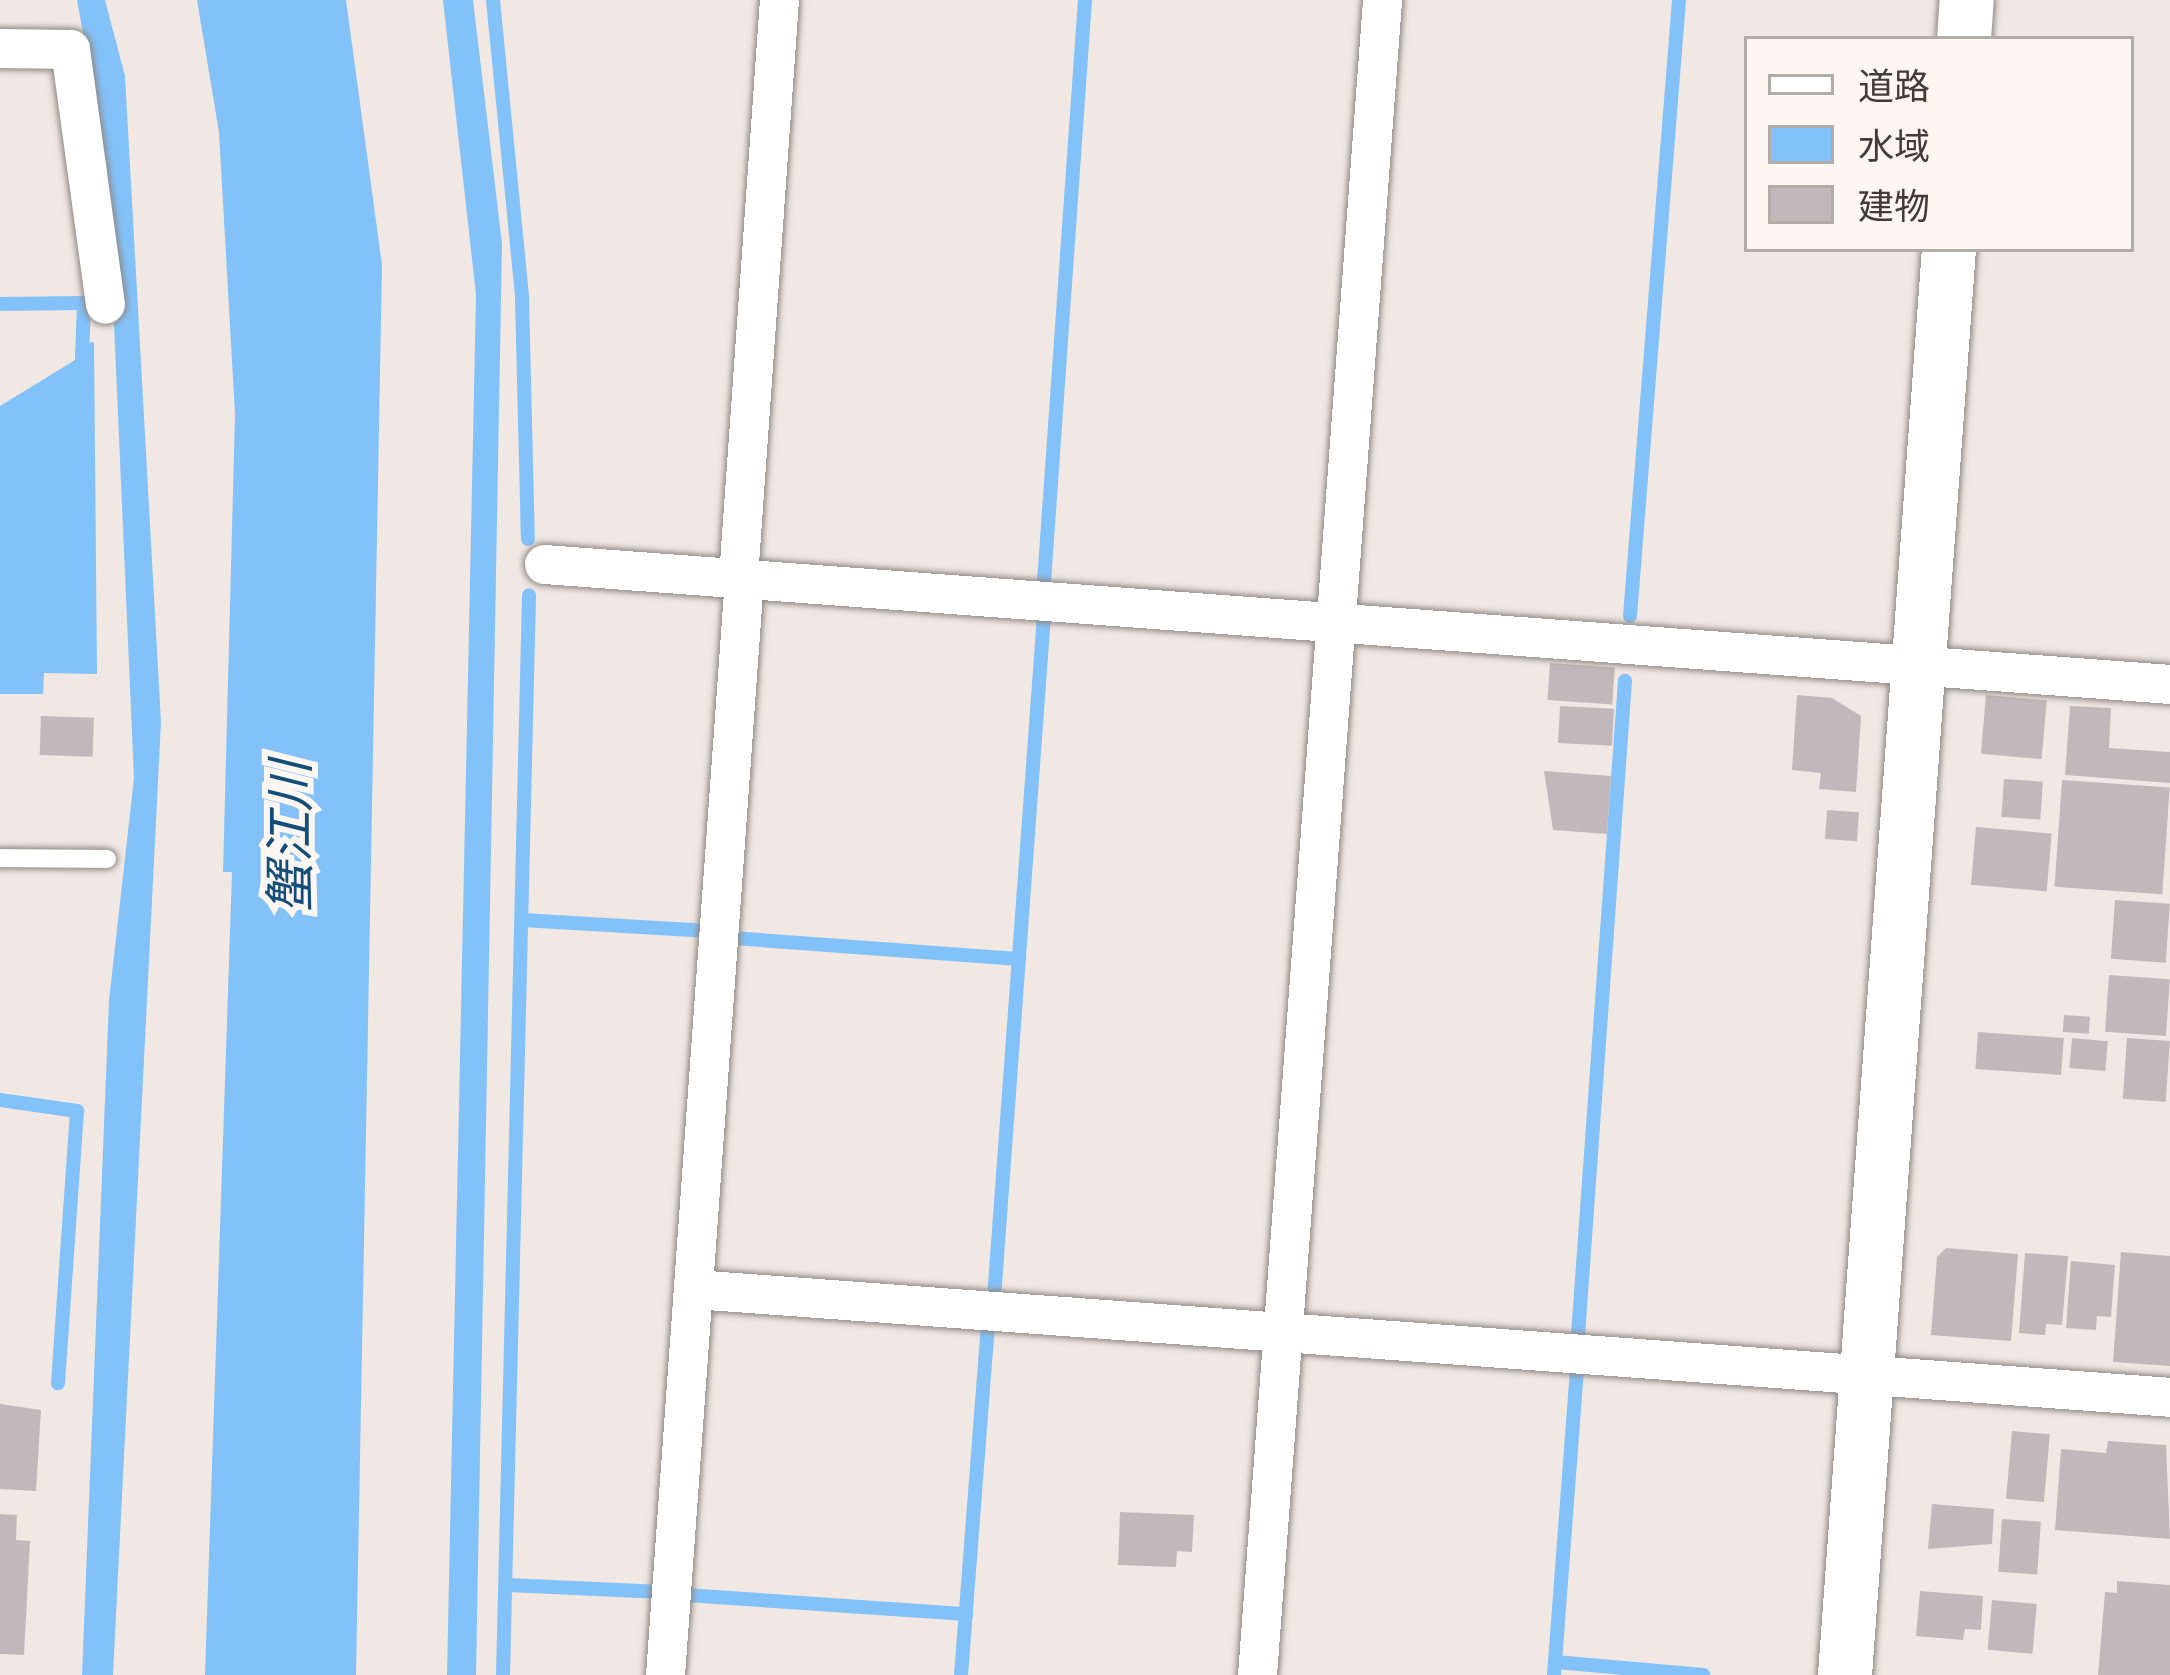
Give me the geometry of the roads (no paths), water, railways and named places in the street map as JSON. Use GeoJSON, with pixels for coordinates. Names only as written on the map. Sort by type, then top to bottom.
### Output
{"type":"FeatureCollection","features":[{"type":"Feature","properties":{"kind":"street"},"geometry":{"type":"LineString","coordinates":[[665,1675],[779,0]]}},
{"type":"Feature","properties":{"kind":"street"},"geometry":{"type":"LineString","coordinates":[[1257,1675],[1382,0]]}},
{"type":"Feature","properties":{"kind":"street"},"geometry":{"type":"LineString","coordinates":[[1964,36],[1967,0]]}},
{"type":"Feature","properties":{"kind":"street"},"geometry":{"type":"LineString","coordinates":[[0,47],[70,50],[105,304]]}},
{"type":"Feature","properties":{"kind":"street"},"geometry":{"type":"LineString","coordinates":[[1846,1675],[1949,252]]}},
{"type":"Feature","properties":{"kind":"street"},"geometry":{"type":"LineString","coordinates":[[544,563],[2170,684]]}},
{"type":"Feature","properties":{"kind":"street"},"geometry":{"type":"LineString","coordinates":[[694,1289],[2170,1396]]}},
{"type":"Feature","properties":{"kind":"lane"},"geometry":{"type":"LineString","coordinates":[[0,858],[107,859]]}},
{"type":"Feature","properties":{"kind":"water"},"geometry":{"type":"Polygon","coordinates":[[[77,0],[105,0],[125,76],[161,722],[113,1675],[82,1675],[109,1000],[134,778],[107,165],[77,0]]]}},
{"type":"Feature","properties":{"kind":"water","name":"蟹江川"},"geometry":{"type":"Polygon","coordinates":[[[197,0],[346,0],[382,265],[356,1675],[205,1675],[232,872],[223,872],[235,414],[219,132],[197,0]]]}},
{"type":"Feature","properties":{"kind":"water"},"geometry":{"type":"Polygon","coordinates":[[[443,0],[473,0],[502,244],[476,1675],[447,1675],[476,295],[443,0]]]}},
{"type":"Feature","properties":{"kind":"water"},"geometry":{"type":"Polygon","coordinates":[[[94,342],[97,674],[44,673],[43,694],[0,694],[0,406],[75,360],[76,344],[94,342]]]}},
{"type":"Feature","properties":{"kind":"waterway"},"geometry":{"type":"LineString","coordinates":[[493,0],[522,298],[528,539]]}},
{"type":"Feature","properties":{"kind":"waterway"},"geometry":{"type":"LineString","coordinates":[[1044,582],[1085,0]]}},
{"type":"Feature","properties":{"kind":"waterway"},"geometry":{"type":"LineString","coordinates":[[1630,616],[1679,0]]}},
{"type":"Feature","properties":{"kind":"waterway"},"geometry":{"type":"LineString","coordinates":[[0,304],[84,303],[82,358]]}},
{"type":"Feature","properties":{"kind":"waterway"},"geometry":{"type":"LineString","coordinates":[[503,1675],[529,595]]}},
{"type":"Feature","properties":{"kind":"waterway"},"geometry":{"type":"LineString","coordinates":[[994,1298],[1044,616]]}},
{"type":"Feature","properties":{"kind":"waterway"},"geometry":{"type":"LineString","coordinates":[[1578,1335],[1625,681]]}},
{"type":"Feature","properties":{"kind":"waterway"},"geometry":{"type":"LineString","coordinates":[[522,920],[709,931]]}},
{"type":"Feature","properties":{"kind":"waterway"},"geometry":{"type":"LineString","coordinates":[[732,938],[1019,959]]}},
{"type":"Feature","properties":{"kind":"waterway"},"geometry":{"type":"LineString","coordinates":[[0,1100],[77,1111],[58,1383]]}},
{"type":"Feature","properties":{"kind":"waterway"},"geometry":{"type":"LineString","coordinates":[[961,1675],[988,1324]]}},
{"type":"Feature","properties":{"kind":"waterway"},"geometry":{"type":"LineString","coordinates":[[1554,1675],[1577,1370]]}},
{"type":"Feature","properties":{"kind":"waterway"},"geometry":{"type":"LineString","coordinates":[[506,1585],[662,1592]]}},
{"type":"Feature","properties":{"kind":"waterway"},"geometry":{"type":"LineString","coordinates":[[686,1595],[966,1614]]}},
{"type":"Feature","properties":{"kind":"waterway"},"geometry":{"type":"LineString","coordinates":[[1555,1662],[1703,1675]]}}]}
